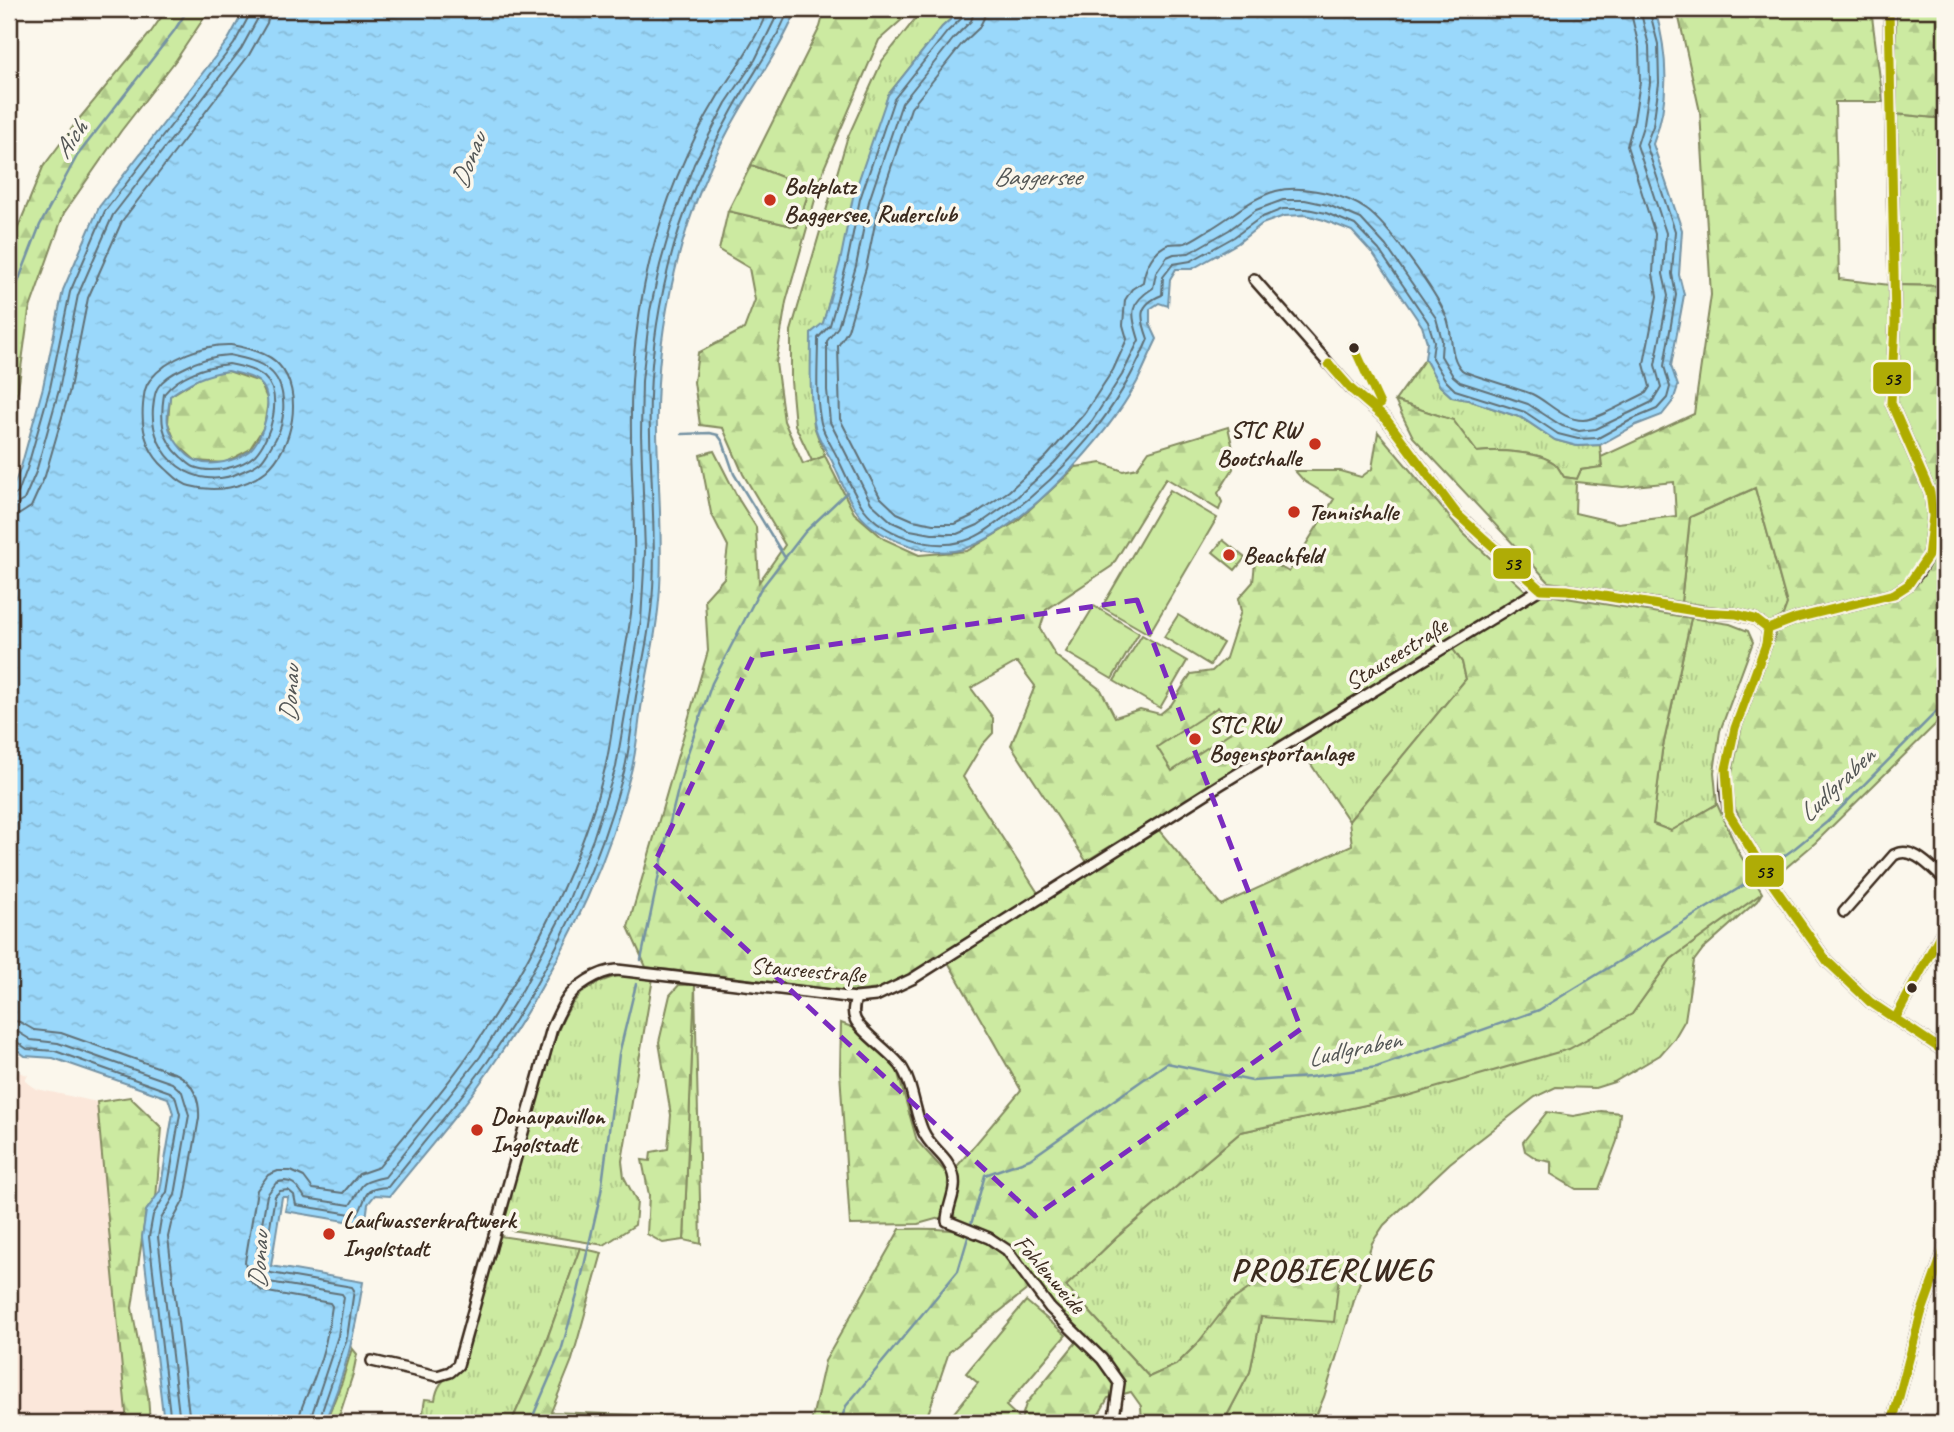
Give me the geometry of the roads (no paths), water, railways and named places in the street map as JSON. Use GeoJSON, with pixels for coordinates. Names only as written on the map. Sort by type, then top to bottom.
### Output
{"type":"FeatureCollection","features":[{"type":"Feature","properties":{"kind":"street"},"geometry":{"type":"LineString","coordinates":[[1768,628],[1894,594],[1908,585],[1928,556],[1933,516],[1930,492],[1891,403],[1895,323],[1889,9]]}},
{"type":"Feature","properties":{"kind":"street"},"geometry":{"type":"LineString","coordinates":[[1254,279],[1351,389],[1386,419],[1457,514],[1540,589],[1567,590],[1701,612],[1736,614],[1755,620],[1768,628]]}},
{"type":"Feature","properties":{"kind":"street","name":"Stauseestraße"},"geometry":{"type":"LineString","coordinates":[[372,1361],[437,1376],[450,1373],[458,1365],[552,1028],[566,999],[586,982],[610,970],[617,970],[856,998],[876,996],[912,979],[1232,777],[1540,589]]}},
{"type":"Feature","properties":{"kind":"street"},"geometry":{"type":"LineString","coordinates":[[1768,628],[1766,644],[1735,728],[1726,769],[1729,814],[1757,861],[1827,961],[1854,988],[1945,1052]]}},
{"type":"Feature","properties":{"kind":"street"},"geometry":{"type":"LineString","coordinates":[[1844,912],[1894,855],[1902,851],[1920,859],[1945,880]]}},
{"type":"Feature","properties":{"kind":"street"},"geometry":{"type":"LineString","coordinates":[[1895,1019],[1945,926]]}},
{"type":"Feature","properties":{"kind":"street","name":"Fohlenweide"},"geometry":{"type":"LineString","coordinates":[[856,998],[853,1009],[855,1021],[886,1048],[902,1068],[923,1132],[946,1159],[954,1175],[956,1188],[947,1221],[996,1242],[1015,1259],[1050,1308],[1102,1359],[1119,1383],[1114,1417]]}},
{"type":"Feature","properties":{"kind":"street"},"geometry":{"type":"LineString","coordinates":[[1892,1423],[1921,1314],[1945,1247]]}},
{"type":"Feature","properties":{"kind":"street"},"geometry":{"type":"LineString","coordinates":[[1452,1423],[1462,1423]]}},
{"type":"Feature","properties":{"kind":"water","name":"Donau"},"geometry":{"type":"Polygon","coordinates":[[[245,9],[797,9],[710,168],[687,230],[670,291],[663,331],[658,392],[661,548],[657,616],[631,772],[620,811],[592,887],[557,960],[494,1063],[457,1114],[390,1196],[375,1195],[368,1204],[366,1219],[369,1220],[369,1225],[285,1211],[288,1197],[282,1197],[271,1266],[363,1282],[348,1354],[324,1423],[164,1423],[142,1237],[146,1211],[160,1191],[173,1113],[168,1098],[53,1058],[25,1056],[9,1044],[9,497],[21,467],[43,387],[63,290],[99,207],[228,40],[245,9]],[[228,371],[191,383],[170,396],[169,428],[178,445],[192,458],[203,463],[217,463],[244,455],[259,437],[266,417],[267,397],[259,382],[228,371]]]}},
{"type":"Feature","properties":{"kind":"water","name":"Baggersee"},"geometry":{"type":"Polygon","coordinates":[[[962,9],[1655,9],[1663,43],[1666,76],[1663,110],[1653,144],[1682,230],[1679,275],[1684,295],[1671,366],[1678,386],[1673,401],[1662,415],[1636,425],[1600,445],[1577,446],[1555,440],[1522,418],[1452,397],[1440,386],[1425,359],[1427,342],[1422,326],[1374,255],[1352,231],[1305,215],[1284,216],[1262,224],[1238,243],[1192,269],[1176,269],[1170,279],[1168,306],[1159,303],[1150,309],[1150,324],[1157,339],[1137,382],[1123,404],[1106,429],[1062,479],[1013,522],[988,538],[964,549],[951,551],[922,549],[878,531],[858,513],[817,433],[811,400],[811,333],[823,323],[840,262],[853,197],[888,95],[942,27],[962,9]]]}},
{"type":"Feature","properties":{"kind":"waterway","name":"Aich"},"geometry":{"type":"LineString","coordinates":[[9,305],[40,225],[77,156],[188,9]]}},
{"type":"Feature","properties":{"kind":"waterway"},"geometry":{"type":"LineString","coordinates":[[682,434],[718,435],[734,474],[784,556]]}},
{"type":"Feature","properties":{"kind":"waterway"},"geometry":{"type":"LineString","coordinates":[[641,960],[685,761],[712,683],[760,590],[805,532],[847,492]]}},
{"type":"Feature","properties":{"kind":"waterway","name":"Ludlgraben"},"geometry":{"type":"LineString","coordinates":[[970,1228],[985,1175],[1030,1159],[1167,1063],[1252,1081],[1310,1077],[1377,1067],[1539,1010],[1741,887],[1795,848],[1827,822],[1945,703]]}},
{"type":"Feature","properties":{"kind":"waterway"},"geometry":{"type":"LineString","coordinates":[[530,1423],[561,1351],[578,1292],[601,1192],[619,1054],[636,984]]}},
{"type":"Feature","properties":{"kind":"waterway","name":"Ludlgraben"},"geometry":{"type":"LineString","coordinates":[[840,1423],[846,1406],[958,1271],[969,1234]]}},
{"type":"Feature","properties":{"kind":"place","name":"Bolzplatz Baggersee, Ruderclub"},"geometry":{"type":"Point","coordinates":[770,200]}},
{"type":"Feature","properties":{"kind":"place","name":"STC RW Bootshalle"},"geometry":{"type":"Point","coordinates":[1315,444]}},
{"type":"Feature","properties":{"kind":"place","name":"Tennishalle"},"geometry":{"type":"Point","coordinates":[1294,512]}},
{"type":"Feature","properties":{"kind":"place","name":"Beachfeld"},"geometry":{"type":"Point","coordinates":[1229,555]}},
{"type":"Feature","properties":{"kind":"place","name":"STC RW Bogensportanlage"},"geometry":{"type":"Point","coordinates":[1195,739]}},
{"type":"Feature","properties":{"kind":"place","name":"Donaupavillon Ingolstadt"},"geometry":{"type":"Point","coordinates":[477,1130]}},
{"type":"Feature","properties":{"kind":"place","name":"Laufwasserkraftwerk Ingolstadt"},"geometry":{"type":"Point","coordinates":[329,1234]}},
{"type":"Feature","properties":{"kind":"district","name":"PROBIERLWEG"},"geometry":{"type":"Point","coordinates":[1332,1269]}}]}
